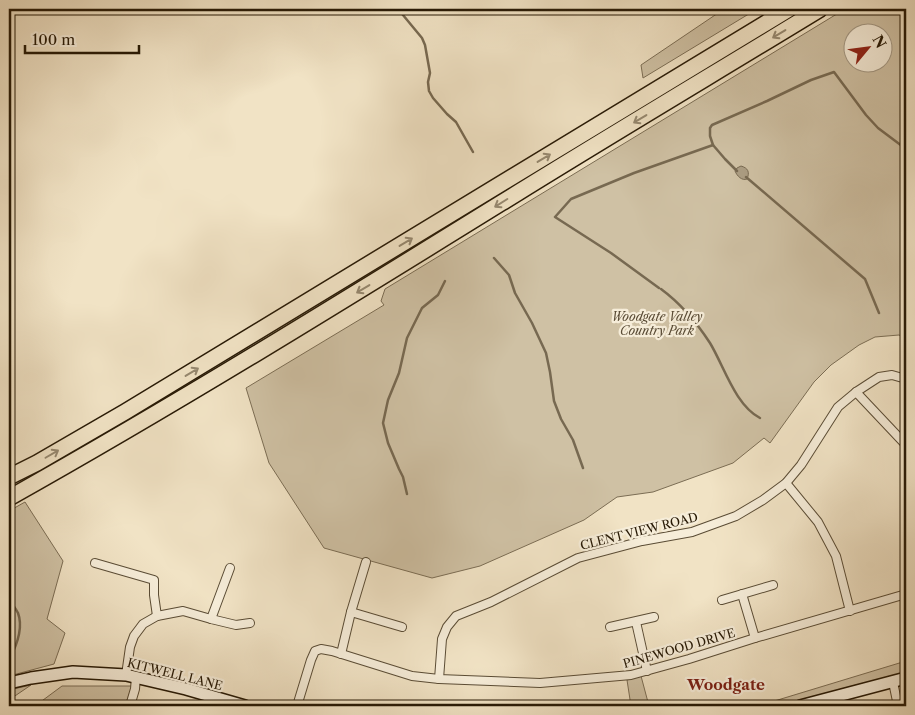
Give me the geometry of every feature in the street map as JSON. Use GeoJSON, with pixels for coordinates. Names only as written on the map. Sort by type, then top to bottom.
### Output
{"type":"FeatureCollection","features":[{"type":"Feature","properties":{"kind":"highway"},"geometry":{"type":"LineString","coordinates":[[11,476],[133,407],[789,9]]}},
{"type":"Feature","properties":{"kind":"highway"},"geometry":{"type":"LineString","coordinates":[[9,498],[103,445],[820,9]]}},
{"type":"Feature","properties":{"kind":"street","name":"CLENT VIEW ROAD"},"geometry":{"type":"LineString","coordinates":[[439,679],[442,639],[447,627],[456,616],[492,602],[578,558],[642,541],[692,532],[736,516],[763,500],[786,483],[801,465],[838,407],[856,392],[879,377],[892,375],[906,379]]}},
{"type":"Feature","properties":{"kind":"street"},"geometry":{"type":"LineString","coordinates":[[856,392],[906,445]]}},
{"type":"Feature","properties":{"kind":"street"},"geometry":{"type":"LineString","coordinates":[[786,483],[818,522],[836,556],[850,610]]}},
{"type":"Feature","properties":{"kind":"street"},"geometry":{"type":"LineString","coordinates":[[341,654],[366,562]]}},
{"type":"Feature","properties":{"kind":"street"},"geometry":{"type":"LineString","coordinates":[[95,564],[154,580],[157,616]]}},
{"type":"Feature","properties":{"kind":"street"},"geometry":{"type":"LineString","coordinates":[[211,619],[230,568]]}},
{"type":"Feature","properties":{"kind":"street"},"geometry":{"type":"LineString","coordinates":[[722,600],[773,585]]}},
{"type":"Feature","properties":{"kind":"street"},"geometry":{"type":"LineString","coordinates":[[742,594],[755,638]]}},
{"type":"Feature","properties":{"kind":"street","name":"PINEWOOD DRIVE"},"geometry":{"type":"LineString","coordinates":[[297,706],[311,660],[315,652],[321,649],[412,676],[439,679],[540,683],[631,675],[906,594]]}},
{"type":"Feature","properties":{"kind":"street"},"geometry":{"type":"LineString","coordinates":[[130,706],[135,689],[131,676],[130,647],[134,636],[143,624],[157,616],[183,611],[236,625],[250,623]]}},
{"type":"Feature","properties":{"kind":"street"},"geometry":{"type":"LineString","coordinates":[[351,612],[402,627]]}},
{"type":"Feature","properties":{"kind":"street"},"geometry":{"type":"LineString","coordinates":[[610,627],[654,617]]}},
{"type":"Feature","properties":{"kind":"street"},"geometry":{"type":"LineString","coordinates":[[636,622],[646,671]]}},
{"type":"Feature","properties":{"kind":"street","name":"KITWELL LANE"},"geometry":{"type":"LineString","coordinates":[[9,683],[72,672],[131,676],[186,689],[233,705],[245,706]]}},
{"type":"Feature","properties":{"kind":"street"},"geometry":{"type":"LineString","coordinates":[[800,706],[826,702],[906,678]]}},
{"type":"Feature","properties":{"kind":"street"},"geometry":{"type":"LineString","coordinates":[[893,682],[898,706]]}},
{"type":"Feature","properties":{"kind":"green space"},"geometry":{"type":"Polygon","coordinates":[[[724,9],[757,9],[643,78],[641,65],[724,9]]]}},
{"type":"Feature","properties":{"kind":"green space","name":"Woodgate Valley Country Park"},"geometry":{"type":"Polygon","coordinates":[[[845,9],[906,9],[906,224],[902,236],[906,240],[906,338],[899,335],[875,337],[859,345],[831,365],[814,382],[770,443],[764,438],[733,463],[653,492],[617,497],[584,520],[480,566],[432,578],[324,548],[269,463],[246,388],[384,305],[381,301],[385,289],[845,9]]]}},
{"type":"Feature","properties":{"kind":"green space"},"geometry":{"type":"Polygon","coordinates":[[[25,502],[63,561],[47,619],[65,633],[54,664],[9,676],[9,511],[25,502]]]}},
{"type":"Feature","properties":{"kind":"green space"},"geometry":{"type":"Polygon","coordinates":[[[906,661],[906,674],[788,706],[758,706],[906,661]]]}},
{"type":"Feature","properties":{"kind":"green space"},"geometry":{"type":"Polygon","coordinates":[[[641,676],[649,706],[631,706],[627,680],[641,676]]]}},
{"type":"Feature","properties":{"kind":"green space"},"geometry":{"type":"Polygon","coordinates":[[[31,685],[9,700],[9,690],[31,685]]]}},
{"type":"Feature","properties":{"kind":"green space"},"geometry":{"type":"Polygon","coordinates":[[[62,686],[132,686],[125,706],[35,706],[62,686]]]}},
{"type":"Feature","properties":{"kind":"shaded area"},"geometry":{"type":"Polygon","coordinates":[[[741,166],[748,171],[747,179],[740,178],[735,171],[741,166]]]}},
{"type":"Feature","properties":{"kind":"waterway"},"geometry":{"type":"LineString","coordinates":[[398,9],[422,38],[425,45],[430,73],[429,91],[433,98],[456,122],[473,152]]}},
{"type":"Feature","properties":{"kind":"waterway"},"geometry":{"type":"LineString","coordinates":[[713,145],[710,136],[712,125],[811,80],[834,72],[878,128],[906,149]]}},
{"type":"Feature","properties":{"kind":"waterway"},"geometry":{"type":"LineString","coordinates":[[659,288],[611,253],[555,217],[571,199],[634,173],[713,145],[737,171]]}},
{"type":"Feature","properties":{"kind":"waterway"},"geometry":{"type":"LineString","coordinates":[[746,177],[865,279],[879,313]]}},
{"type":"Feature","properties":{"kind":"waterway"},"geometry":{"type":"LineString","coordinates":[[494,258],[509,275],[515,293],[546,353],[554,401],[561,419],[573,440],[583,468]]}},
{"type":"Feature","properties":{"kind":"waterway"},"geometry":{"type":"LineString","coordinates":[[407,494],[403,477],[388,443],[383,423],[388,400],[399,373],[407,338],[422,308],[438,295],[445,281]]}},
{"type":"Feature","properties":{"kind":"waterway"},"geometry":{"type":"LineString","coordinates":[[661,289],[700,328],[715,352],[737,395],[751,412],[760,418]]}},
{"type":"Feature","properties":{"kind":"waterway"},"geometry":{"type":"LineString","coordinates":[[9,599],[20,619],[17,644],[9,660]]}},
{"type":"Feature","properties":{"kind":"district","name":"Woodgate"},"geometry":{"type":"Point","coordinates":[726,684]}}]}
